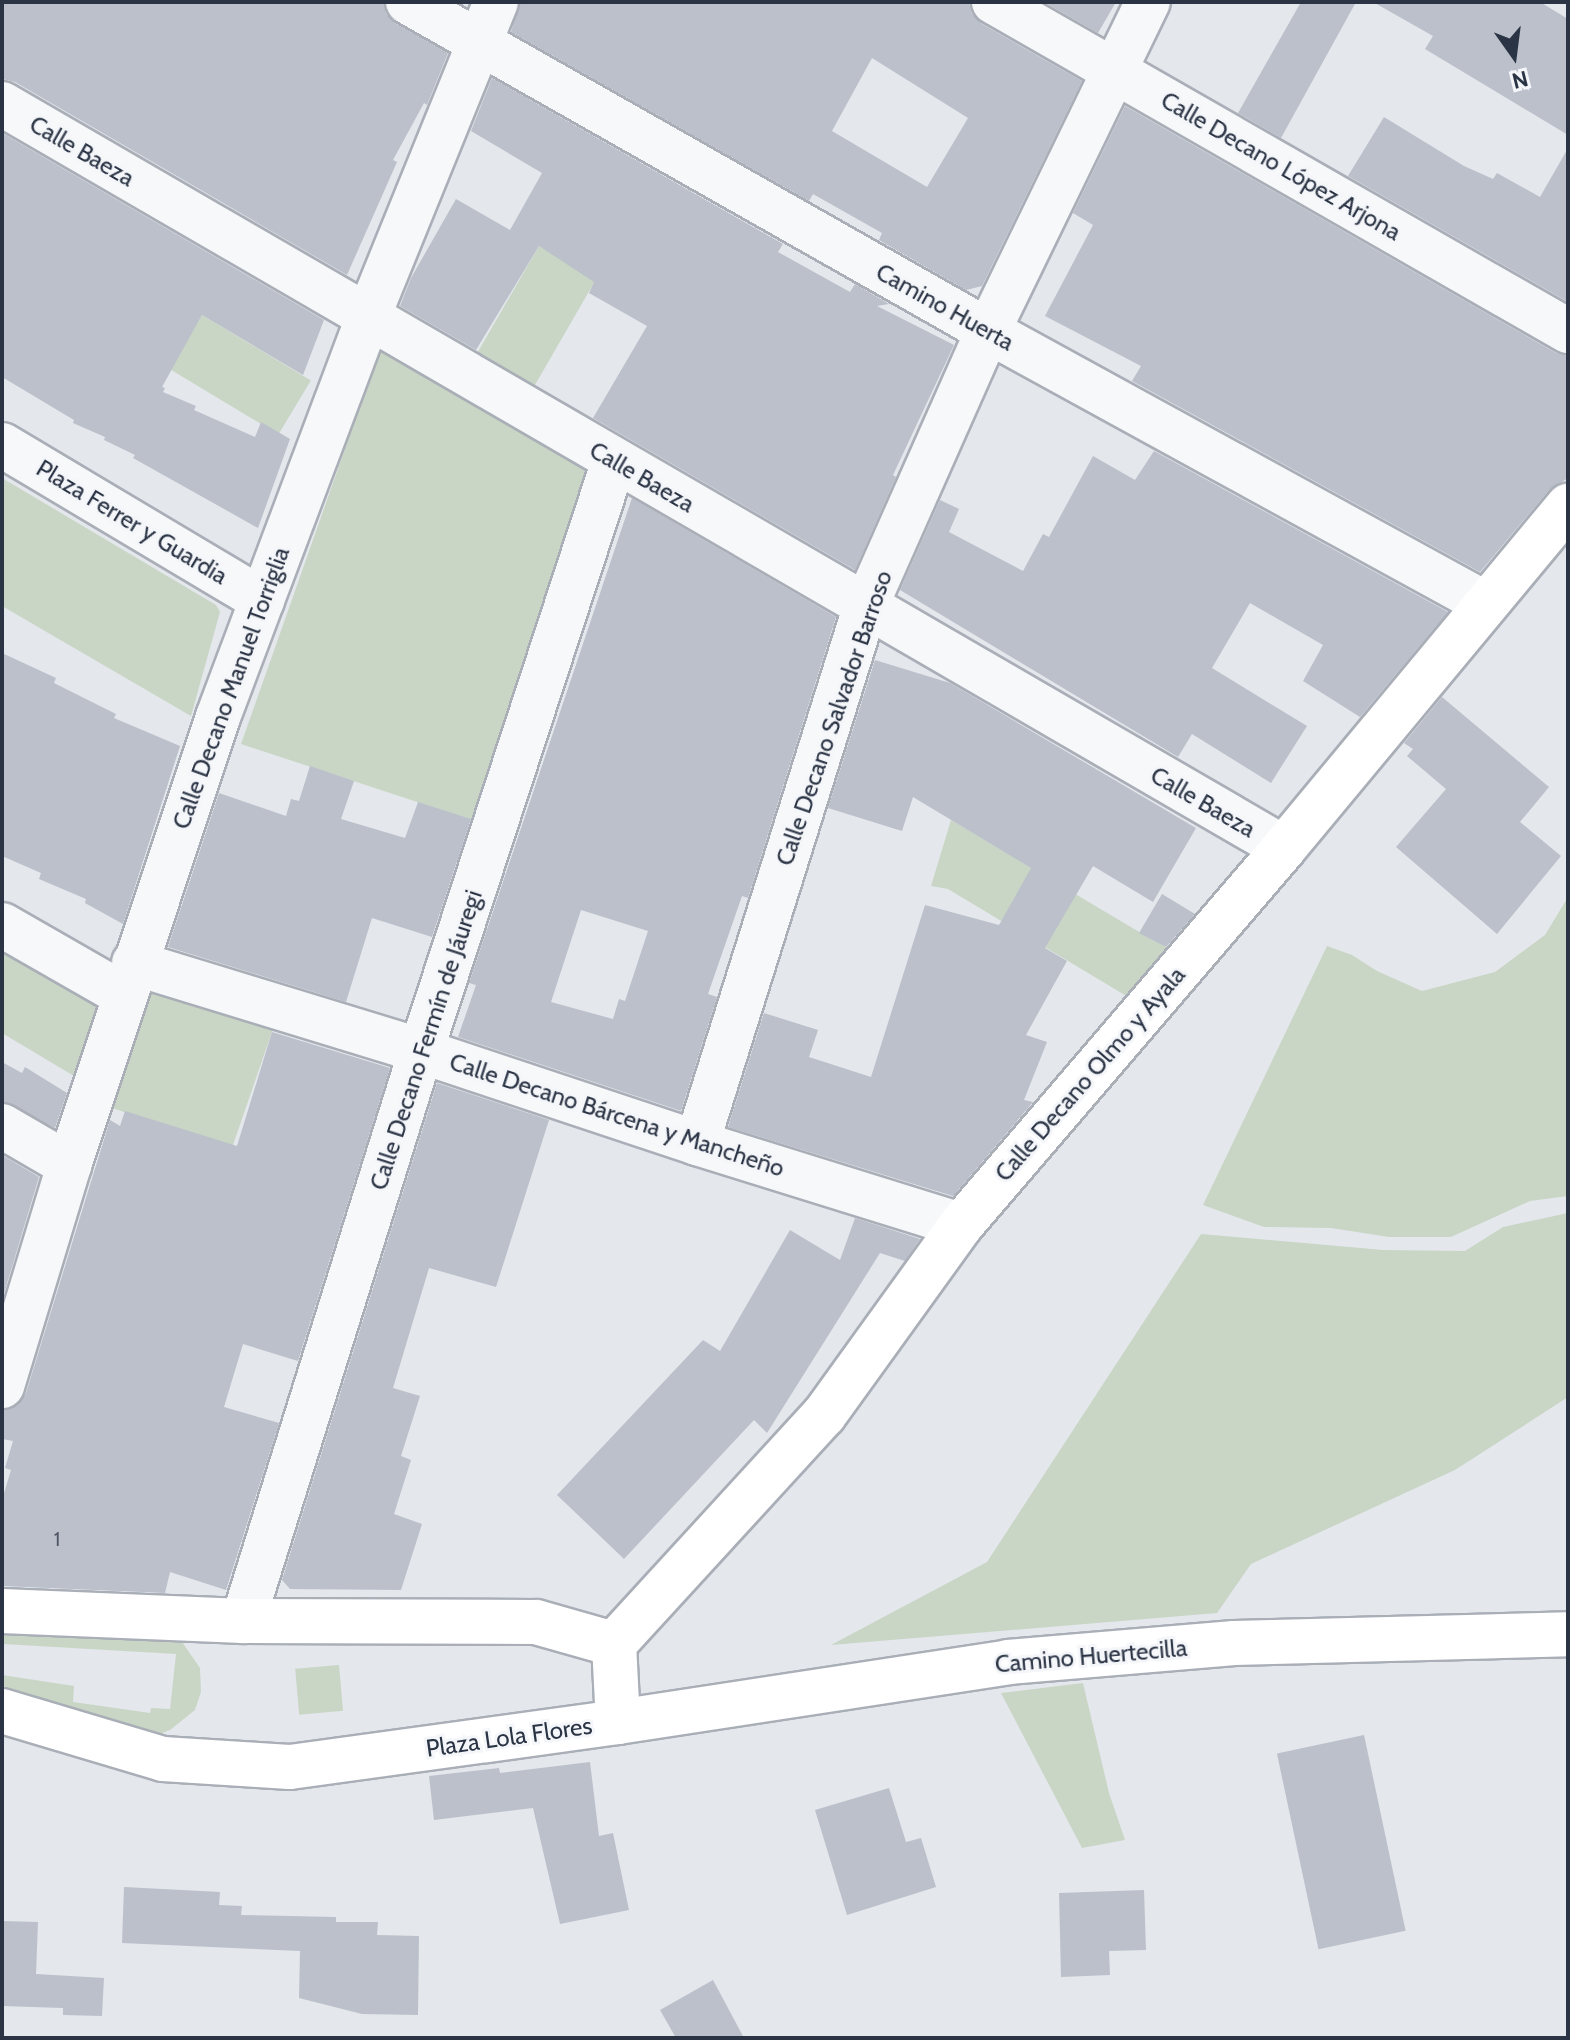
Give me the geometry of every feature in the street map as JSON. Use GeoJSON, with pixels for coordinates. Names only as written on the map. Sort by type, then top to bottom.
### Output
{"type":"FeatureCollection","features":[{"type":"Feature","properties":{"kind":"street","name":"Camino Huerta"},"geometry":{"type":"LineString","coordinates":[[408,2],[988,331],[1486,604]]}},
{"type":"Feature","properties":{"kind":"street","name":"Calle Decano Manuel Torriglia"},"geometry":{"type":"LineString","coordinates":[[6,1359],[218,717],[368,317],[496,2]]}},
{"type":"Feature","properties":{"kind":"street","name":"Calle Decano López Arjona"},"geometry":{"type":"LineString","coordinates":[[994,2],[1568,331]]}},
{"type":"Feature","properties":{"kind":"street","name":"Calle Decano Salvador Barroso"},"geometry":{"type":"LineString","coordinates":[[697,1143],[865,608],[988,331],[1148,2]]}},
{"type":"Feature","properties":{"kind":"street","name":"Calle Baeza"},"geometry":{"type":"LineString","coordinates":[[2,104],[865,608],[1284,848]]}},
{"type":"Feature","properties":{"kind":"street","name":"Plaza Ferrer y Guardia"},"geometry":{"type":"LineString","coordinates":[[2,445],[262,600]]}},
{"type":"Feature","properties":{"kind":"street","name":"Calle Decano Fermín de Jáuregi"},"geometry":{"type":"LineString","coordinates":[[243,1621],[421,1051],[614,461]]}},
{"type":"Feature","properties":{"kind":"street","name":"Calle Decano Olmo y Ayala"},"geometry":{"type":"LineString","coordinates":[[614,1644],[824,1415],[961,1225],[1284,848],[1568,506]]}},
{"type":"Feature","properties":{"kind":"street","name":"Calle Decano Bárcena y Mancheño"},"geometry":{"type":"LineString","coordinates":[[2,925],[129,979],[421,1051],[697,1143],[961,1225]]}},
{"type":"Feature","properties":{"kind":"street"},"geometry":{"type":"LineString","coordinates":[[2,1126],[69,1165]]}},
{"type":"Feature","properties":{"kind":"street"},"geometry":{"type":"LineString","coordinates":[[2,1611],[243,1621],[536,1622],[614,1644]]}},
{"type":"Feature","properties":{"kind":"street","name":"Camino Huertecilla"},"geometry":{"type":"LineString","coordinates":[[618,1722],[1008,1662],[1234,1643],[1568,1634]]}},
{"type":"Feature","properties":{"kind":"street","name":"Plaza Lola Flores"},"geometry":{"type":"LineString","coordinates":[[2,1711],[163,1759],[290,1767],[618,1722],[614,1644]]}},
{"type":"Feature","properties":{"kind":"green space"},"geometry":{"type":"Polygon","coordinates":[[[539,246],[596,279],[533,389],[476,356],[539,246]]]}},
{"type":"Feature","properties":{"kind":"green space"},"geometry":{"type":"Polygon","coordinates":[[[202,315],[311,380],[278,434],[170,369],[202,315]]]}},
{"type":"Feature","properties":{"kind":"green space"},"geometry":{"type":"Polygon","coordinates":[[[381,347],[589,466],[472,820],[241,744],[381,347]]]}},
{"type":"Feature","properties":{"kind":"green space"},"geometry":{"type":"Polygon","coordinates":[[[2,478],[216,605],[220,612],[191,716],[2,606],[2,478]]]}},
{"type":"Feature","properties":{"kind":"green space"},"geometry":{"type":"Polygon","coordinates":[[[951,820],[1170,949],[1128,997],[948,889],[931,886],[951,820]]]}},
{"type":"Feature","properties":{"kind":"green space"},"geometry":{"type":"Polygon","coordinates":[[[1568,897],[1568,1196],[1530,1201],[1451,1237],[1389,1237],[1331,1228],[1264,1227],[1203,1205],[1327,946],[1352,955],[1377,971],[1422,991],[1495,972],[1545,935],[1568,897]]]}},
{"type":"Feature","properties":{"kind":"green space"},"geometry":{"type":"Polygon","coordinates":[[[2,948],[100,1005],[74,1076],[2,1033],[2,948]]]}},
{"type":"Feature","properties":{"kind":"green space"},"geometry":{"type":"Polygon","coordinates":[[[151,987],[273,1029],[232,1149],[110,1107],[151,987]]]}},
{"type":"Feature","properties":{"kind":"green space"},"geometry":{"type":"Polygon","coordinates":[[[1568,1213],[1568,1397],[1455,1470],[1251,1564],[1217,1613],[831,1645],[987,1562],[1201,1234],[1383,1250],[1465,1251],[1503,1227],[1568,1213]]]}},
{"type":"Feature","properties":{"kind":"green space"},"geometry":{"type":"Polygon","coordinates":[[[2,1633],[180,1639],[200,1668],[201,1692],[195,1710],[170,1730],[154,1736],[2,1688],[2,1675],[74,1686],[73,1702],[150,1713],[151,1708],[170,1709],[176,1654],[3,1644],[2,1648],[2,1633]]]}},
{"type":"Feature","properties":{"kind":"green space"},"geometry":{"type":"Polygon","coordinates":[[[339,1665],[343,1711],[299,1715],[295,1669],[339,1665]]]}},
{"type":"Feature","properties":{"kind":"green space"},"geometry":{"type":"Polygon","coordinates":[[[1083,1683],[1109,1793],[1125,1840],[1082,1848],[1001,1693],[1083,1683]]]}},
{"type":"Feature","properties":{"kind":"building"},"geometry":{"type":"Polygon","coordinates":[[[2,2],[383,2],[386,14],[395,23],[448,53],[427,105],[424,103],[393,160],[397,162],[347,275],[15,82],[2,79],[2,2]]]}},
{"type":"Feature","properties":{"kind":"building"},"geometry":{"type":"Polygon","coordinates":[[[520,2],[969,2],[972,14],[982,24],[1082,81],[982,286],[966,290],[879,240],[882,233],[813,194],[809,201],[511,32],[520,2]],[[872,58],[832,131],[927,187],[968,118],[872,58]]]}},
{"type":"Feature","properties":{"kind":"building"},"geometry":{"type":"Polygon","coordinates":[[[1044,2],[1116,2],[1098,33],[1044,2]]]}},
{"type":"Feature","properties":{"kind":"building"},"geometry":{"type":"Polygon","coordinates":[[[1301,2],[1356,2],[1281,138],[1238,113],[1301,2]]]}},
{"type":"Feature","properties":{"kind":"building"},"geometry":{"type":"Polygon","coordinates":[[[1373,2],[1540,2],[1568,19],[1568,135],[1425,49],[1433,36],[1373,2]]]}},
{"type":"Feature","properties":{"kind":"building"},"geometry":{"type":"Polygon","coordinates":[[[492,78],[783,244],[778,252],[850,292],[855,284],[889,304],[877,306],[954,345],[893,475],[896,477],[855,570],[593,418],[647,326],[589,293],[594,282],[539,246],[476,350],[400,306],[411,278],[456,199],[510,230],[542,173],[471,131],[492,78]]]}},
{"type":"Feature","properties":{"kind":"building"},"geometry":{"type":"Polygon","coordinates":[[[1125,106],[1556,353],[1568,356],[1568,478],[1549,490],[1480,572],[1132,381],[1141,366],[1045,316],[1093,225],[1073,213],[1125,106]]]}},
{"type":"Feature","properties":{"kind":"building"},"geometry":{"type":"Polygon","coordinates":[[[1384,117],[1464,166],[1493,179],[1497,173],[1540,197],[1568,148],[1568,302],[1348,176],[1384,117]]]}},
{"type":"Feature","properties":{"kind":"building"},"geometry":{"type":"Polygon","coordinates":[[[2,133],[324,320],[303,375],[202,315],[162,387],[165,388],[163,392],[196,406],[194,410],[255,437],[261,422],[290,439],[258,528],[133,458],[135,455],[104,440],[105,437],[73,423],[74,420],[2,377],[2,133]]]}},
{"type":"Feature","properties":{"kind":"building"},"geometry":{"type":"Polygon","coordinates":[[[1154,451],[1448,612],[1360,717],[1303,681],[1323,645],[1250,603],[1212,668],[1307,726],[1271,783],[1192,734],[1178,757],[900,590],[940,500],[959,509],[949,532],[1023,571],[1043,534],[1049,537],[1093,456],[1135,480],[1154,451]]]}},
{"type":"Feature","properties":{"kind":"building"},"geometry":{"type":"Polygon","coordinates":[[[632,498],[836,617],[748,898],[742,896],[708,994],[717,997],[681,1111],[458,1037],[476,985],[469,983],[632,498]],[[581,910],[551,1002],[613,1019],[619,999],[625,1001],[648,931],[581,910]]]}},
{"type":"Feature","properties":{"kind":"building"},"geometry":{"type":"Polygon","coordinates":[[[2,653],[56,678],[54,683],[116,714],[114,718],[180,746],[123,924],[85,903],[86,899],[39,879],[41,873],[2,856],[2,653]]]}},
{"type":"Feature","properties":{"kind":"building"},"geometry":{"type":"Polygon","coordinates":[[[875,660],[950,683],[1196,828],[1153,902],[1093,866],[1045,948],[1067,961],[1026,1035],[1047,1042],[1024,1100],[1033,1102],[953,1196],[728,1127],[764,1013],[818,1030],[809,1057],[871,1077],[925,905],[999,925],[1031,868],[913,797],[902,831],[828,808],[875,660]]]}},
{"type":"Feature","properties":{"kind":"building"},"geometry":{"type":"Polygon","coordinates":[[[1442,697],[1549,787],[1520,822],[1561,856],[1497,934],[1396,847],[1446,789],[1407,756],[1413,749],[1404,743],[1442,697]]]}},
{"type":"Feature","properties":{"kind":"building"},"geometry":{"type":"Polygon","coordinates":[[[310,766],[354,781],[341,819],[405,838],[418,802],[471,819],[432,937],[372,918],[346,1002],[168,947],[219,793],[286,816],[291,799],[299,801],[310,766]]]}},
{"type":"Feature","properties":{"kind":"building"},"geometry":{"type":"Polygon","coordinates":[[[1162,894],[1195,914],[1166,947],[1139,933],[1162,894]]]}},
{"type":"Feature","properties":{"kind":"building"},"geometry":{"type":"Polygon","coordinates":[[[272,1032],[390,1068],[298,1361],[243,1344],[224,1407],[279,1423],[226,1590],[170,1572],[165,1593],[2,1586],[2,1500],[11,1470],[5,1468],[13,1441],[2,1439],[2,1410],[18,1405],[26,1393],[110,1120],[120,1126],[125,1111],[237,1146],[272,1032]]]}},
{"type":"Feature","properties":{"kind":"building"},"geometry":{"type":"Polygon","coordinates":[[[2,1062],[22,1073],[25,1067],[67,1093],[55,1128],[2,1101],[2,1062]]]}},
{"type":"Feature","properties":{"kind":"building"},"geometry":{"type":"Polygon","coordinates":[[[437,1083],[549,1120],[496,1287],[429,1268],[393,1388],[420,1396],[401,1456],[411,1460],[394,1514],[422,1524],[401,1590],[290,1589],[282,1580],[437,1083]]]}},
{"type":"Feature","properties":{"kind":"building"},"geometry":{"type":"Polygon","coordinates":[[[2,1155],[39,1177],[2,1300],[2,1155]]]}},
{"type":"Feature","properties":{"kind":"building"},"geometry":{"type":"Polygon","coordinates":[[[855,1218],[920,1239],[905,1261],[880,1253],[767,1433],[754,1420],[624,1559],[557,1495],[703,1340],[720,1351],[790,1230],[840,1260],[855,1218]]]}},
{"type":"Feature","properties":{"kind":"building"},"geometry":{"type":"Polygon","coordinates":[[[1364,1735],[1406,1931],[1319,1949],[1277,1754],[1364,1735]]]}},
{"type":"Feature","properties":{"kind":"building"},"geometry":{"type":"Polygon","coordinates":[[[590,1762],[599,1836],[613,1833],[629,1910],[560,1924],[533,1808],[434,1820],[429,1776],[499,1768],[500,1773],[590,1762]]]}},
{"type":"Feature","properties":{"kind":"building"},"geometry":{"type":"Polygon","coordinates":[[[889,1788],[906,1842],[921,1838],[936,1887],[847,1915],[815,1810],[889,1788]]]}},
{"type":"Feature","properties":{"kind":"building"},"geometry":{"type":"Polygon","coordinates":[[[124,1887],[220,1892],[219,1905],[242,1906],[241,1915],[336,1917],[336,1922],[378,1922],[377,1935],[419,1936],[418,2015],[362,2014],[299,1998],[300,1951],[122,1943],[124,1887]]]}},
{"type":"Feature","properties":{"kind":"building"},"geometry":{"type":"Polygon","coordinates":[[[1144,1890],[1146,1950],[1109,1951],[1110,1975],[1061,1977],[1059,1893],[1144,1890]]]}},
{"type":"Feature","properties":{"kind":"building"},"geometry":{"type":"Polygon","coordinates":[[[2,1921],[38,1922],[36,1974],[104,1978],[102,2016],[63,2015],[63,2008],[2,2006],[2,1921]]]}},
{"type":"Feature","properties":{"kind":"building"},"geometry":{"type":"Polygon","coordinates":[[[713,1980],[744,2038],[676,2038],[660,2010],[713,1980]]]}}]}
